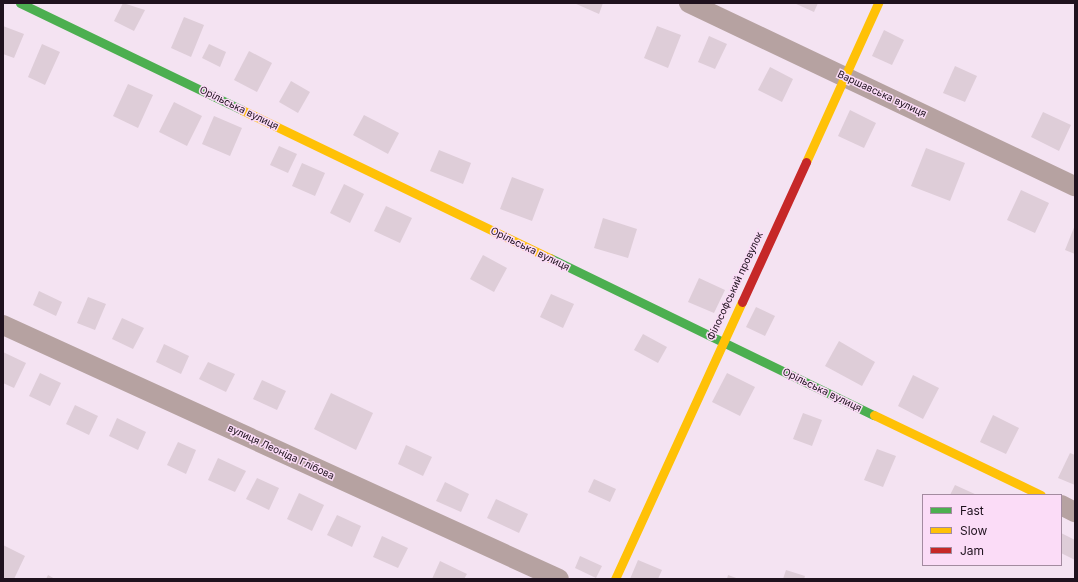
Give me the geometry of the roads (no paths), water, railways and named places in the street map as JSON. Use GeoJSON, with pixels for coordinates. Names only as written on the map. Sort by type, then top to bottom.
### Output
{"type":"FeatureCollection","features":[{"type":"Feature","properties":{"kind":"street","name":"Орільська вулиця"},"geometry":{"type":"LineString","coordinates":[[20,3],[1039,494]]}},
{"type":"Feature","properties":{"kind":"street","name":"Варшавська вулиця"},"geometry":{"type":"LineString","coordinates":[[689,3],[1075,186]]}},
{"type":"Feature","properties":{"kind":"street","name":"Філософський провулок"},"geometry":{"type":"LineString","coordinates":[[615,579],[721,341],[847,77],[878,3]]}},
{"type":"Feature","properties":{"kind":"street","name":"вулиця Леоніда Глібова"},"geometry":{"type":"LineString","coordinates":[[3,325],[559,579]]}},
{"type":"Feature","properties":{"kind":"street"},"geometry":{"type":"LineString","coordinates":[[1062,506],[1075,512]]}}]}
